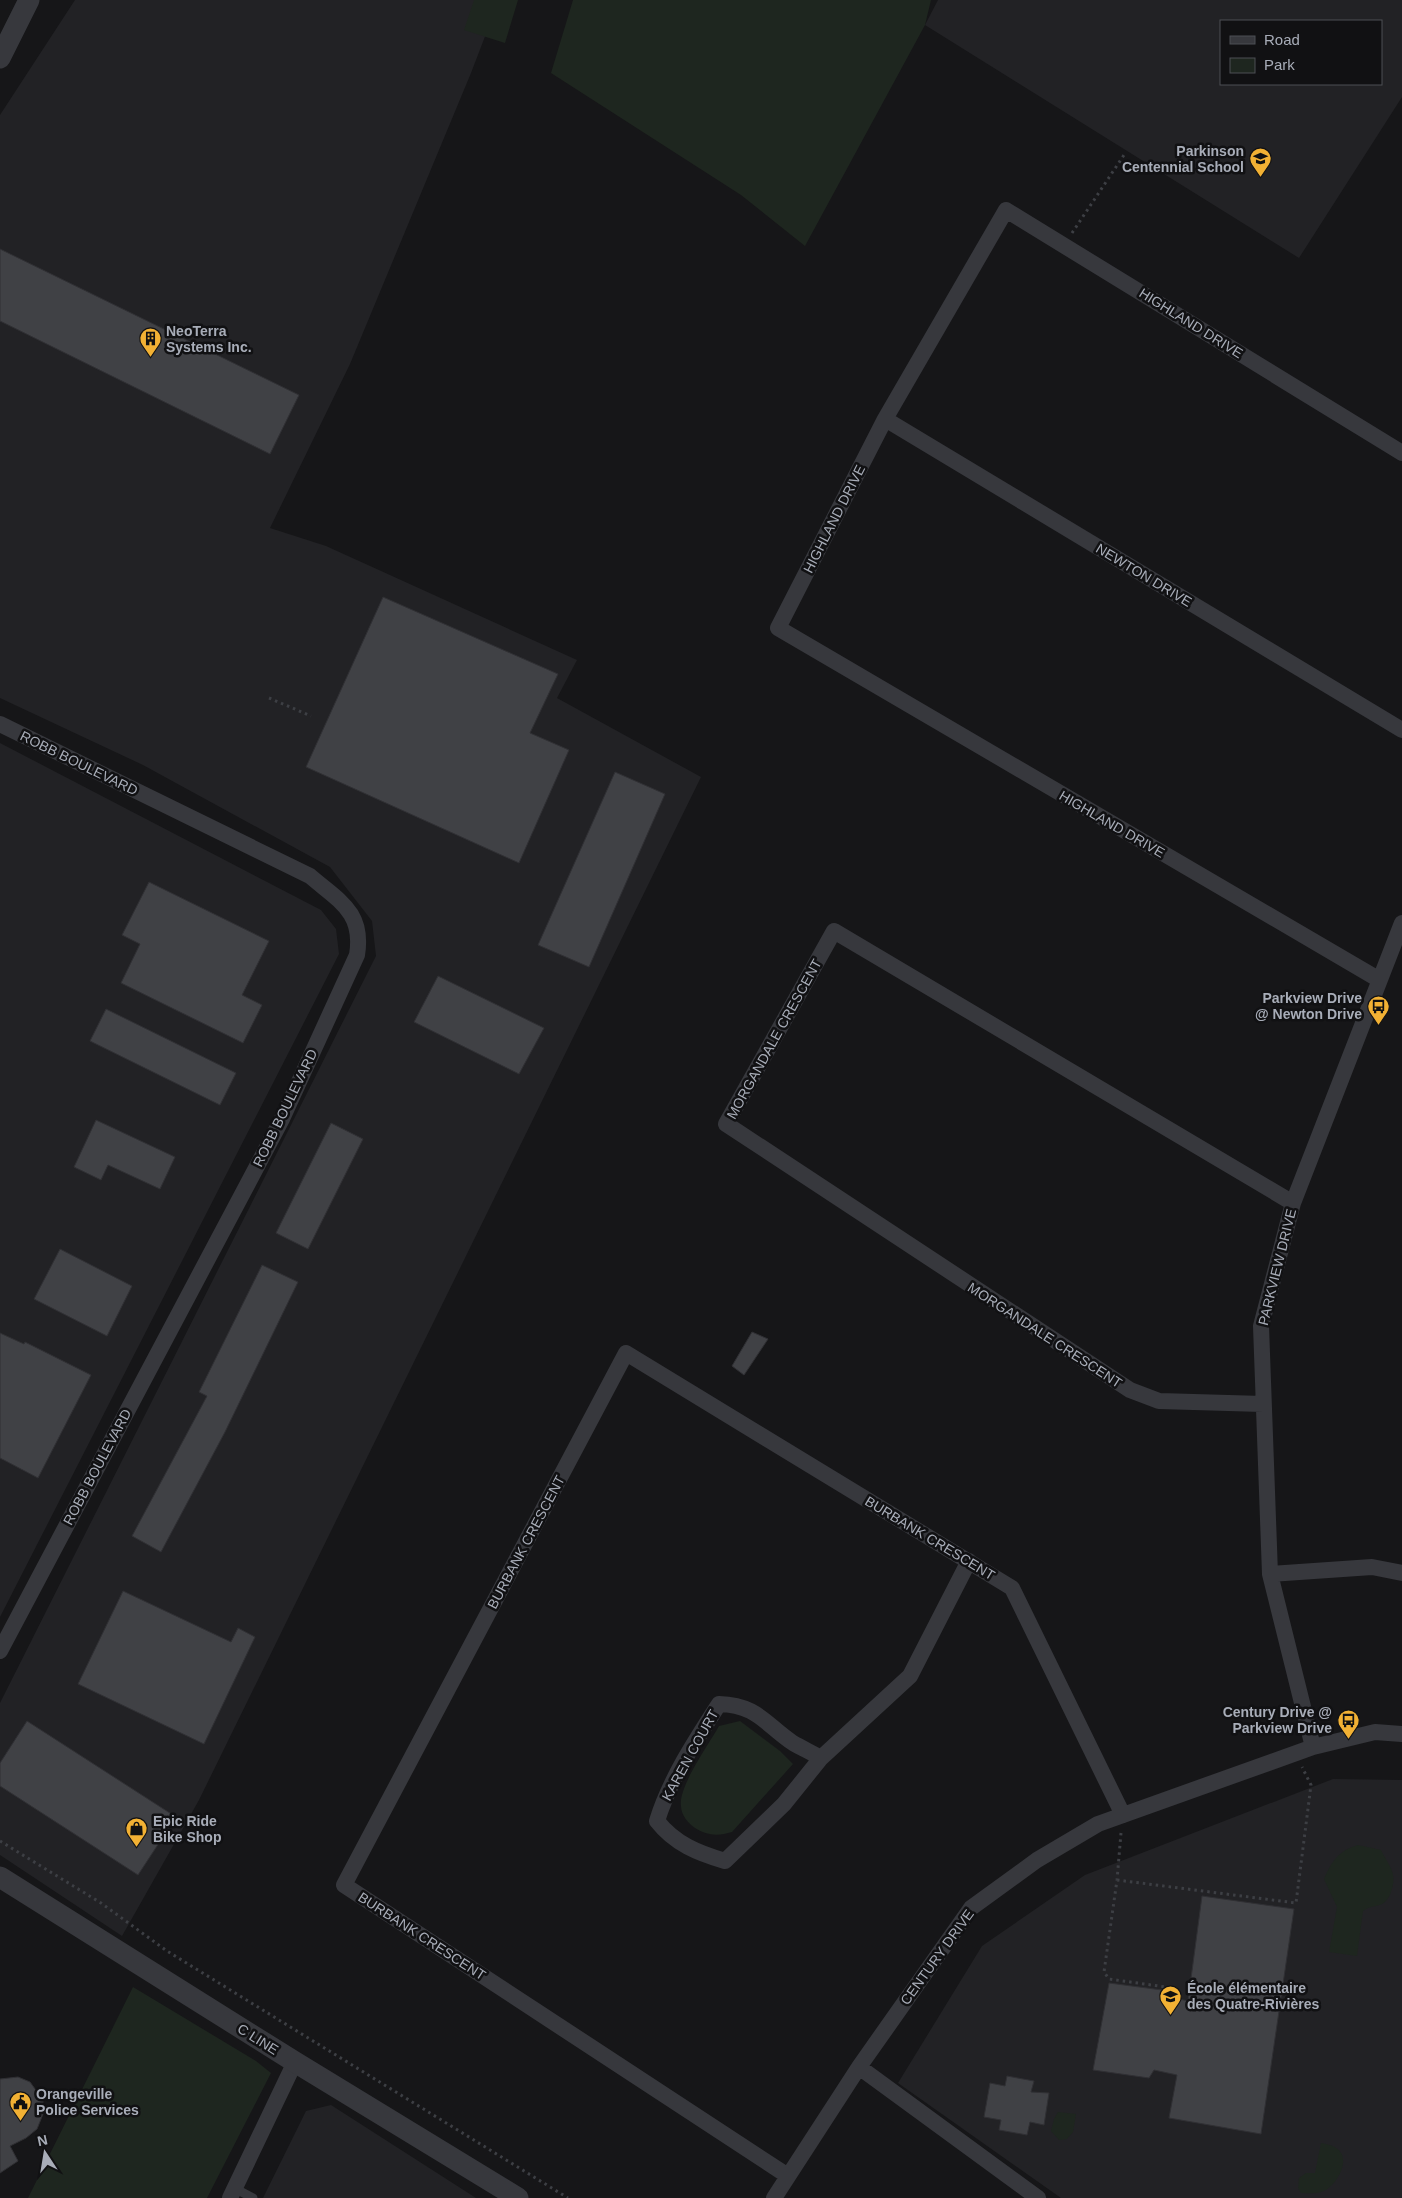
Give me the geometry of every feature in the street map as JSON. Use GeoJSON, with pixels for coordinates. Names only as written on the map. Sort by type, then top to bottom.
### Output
{"type":"FeatureCollection","features":[{"type":"Feature","properties":{"kind":"street"},"geometry":{"type":"LineString","coordinates":[[0,58],[29,0]]}},
{"type":"Feature","properties":{"kind":"street","name":"HIGHLAND DRIVE"},"geometry":{"type":"LineString","coordinates":[[1378,979],[778,628],[886,419],[1006,210],[1402,453]]}},
{"type":"Feature","properties":{"kind":"street","name":"NEWTON DRIVE"},"geometry":{"type":"LineString","coordinates":[[886,419],[1402,730]]}},
{"type":"Feature","properties":{"kind":"street","name":"ROBB BOULEVARD"},"geometry":{"type":"LineString","coordinates":[[0,724],[310,876],[344,904],[354,921],[360,937],[357,955],[282,1118],[0,1652]]}},
{"type":"Feature","properties":{"kind":"street","name":"PARKVIEW DRIVE"},"geometry":{"type":"LineString","coordinates":[[1313,1747],[1270,1574],[1261,1326],[1293,1203],[1378,979],[1402,922]]}},
{"type":"Feature","properties":{"kind":"street","name":"MORGANDALE CRESCENT"},"geometry":{"type":"LineString","coordinates":[[1263,1404],[1159,1401],[1130,1390],[726,1124],[834,931],[1293,1203]]}},
{"type":"Feature","properties":{"kind":"street","name":"BURBANK CRESCENT"},"geometry":{"type":"LineString","coordinates":[[788,2176],[344,1885],[626,1353],[1012,1588],[1123,1815]]}},
{"type":"Feature","properties":{"kind":"street","name":"KAREN COURT"},"geometry":{"type":"LineString","coordinates":[[821,1758],[792,1742],[764,1718],[736,1704],[719,1704],[685,1759],[663,1800],[657,1821],[668,1835],[697,1853],[725,1861],[784,1804],[821,1758],[910,1676],[969,1561]]}},
{"type":"Feature","properties":{"kind":"street"},"geometry":{"type":"LineString","coordinates":[[1270,1574],[1372,1567],[1402,1573]]}},
{"type":"Feature","properties":{"kind":"street","name":"CENTURY DRIVE"},"geometry":{"type":"LineString","coordinates":[[774,2198],[859,2066],[971,1908],[1037,1860],[1098,1824],[1313,1747],[1375,1732],[1402,1734]]}},
{"type":"Feature","properties":{"kind":"street","name":"C LINE"},"geometry":{"type":"LineString","coordinates":[[0,1877],[295,2062],[518,2198]]}},
{"type":"Feature","properties":{"kind":"street"},"geometry":{"type":"LineString","coordinates":[[232,2193],[295,2062]]}},
{"type":"Feature","properties":{"kind":"street"},"geometry":{"type":"LineString","coordinates":[[859,2066],[1038,2198]]}},
{"type":"Feature","properties":{"kind":"lane"},"geometry":{"type":"LineString","coordinates":[[232,2193],[254,2198]]}},
{"type":"Feature","properties":{"kind":"path"},"geometry":{"type":"LineString","coordinates":[[1063,245],[1124,155]]}},
{"type":"Feature","properties":{"kind":"path"},"geometry":{"type":"LineString","coordinates":[[269,698],[311,716]]}},
{"type":"Feature","properties":{"kind":"path"},"geometry":{"type":"LineString","coordinates":[[1117,1880],[1296,1903],[1311,1785],[1296,1753]]}},
{"type":"Feature","properties":{"kind":"path"},"geometry":{"type":"LineString","coordinates":[[1123,1815],[1117,1880],[1104,1972],[1109,1978],[1180,1989]]}},
{"type":"Feature","properties":{"kind":"path"},"geometry":{"type":"LineString","coordinates":[[0,1841],[101,1903],[167,1951],[568,2198]]}},
{"type":"Feature","properties":{"kind":"shaded area"},"geometry":{"type":"Polygon","coordinates":[[[75,0],[499,0],[471,73],[350,364],[270,528],[326,546],[577,660],[557,698],[701,777],[199,1800],[122,1936],[0,1855],[0,1703],[376,956],[372,921],[330,867],[143,765],[0,698],[0,115],[75,0]]]}},
{"type":"Feature","properties":{"kind":"shaded area","name":"Parkinson Centennial School"},"geometry":{"type":"Polygon","coordinates":[[[938,0],[1402,0],[1402,97],[1299,258],[925,25],[938,0]]]}},
{"type":"Feature","properties":{"kind":"shaded area"},"geometry":{"type":"Polygon","coordinates":[[[0,743],[321,910],[336,929],[339,954],[0,1617],[0,743]]]}},
{"type":"Feature","properties":{"kind":"shaded area","name":"École élémentaire des Quatre-Rivières"},"geometry":{"type":"Polygon","coordinates":[[[1333,1779],[1402,1780],[1402,2198],[1061,2198],[898,2083],[982,1946],[1085,1875],[1333,1779]]]}},
{"type":"Feature","properties":{"kind":"shaded area"},"geometry":{"type":"Polygon","coordinates":[[[331,2105],[476,2198],[263,2198],[306,2111],[331,2105]]]}},
{"type":"Feature","properties":{"kind":"green space"},"geometry":{"type":"Polygon","coordinates":[[[474,0],[518,0],[505,43],[464,30],[474,0]]]}},
{"type":"Feature","properties":{"kind":"green space"},"geometry":{"type":"Polygon","coordinates":[[[573,0],[931,0],[925,25],[805,246],[741,195],[551,73],[573,0]]]}},
{"type":"Feature","properties":{"kind":"green space"},"geometry":{"type":"Polygon","coordinates":[[[740,1721],[780,1751],[793,1764],[732,1832],[718,1835],[704,1833],[690,1824],[682,1813],[681,1798],[684,1788],[719,1726],[740,1721]]]}},
{"type":"Feature","properties":{"kind":"green space"},"geometry":{"type":"Polygon","coordinates":[[[1358,1845],[1381,1850],[1391,1869],[1393,1883],[1385,1902],[1363,1911],[1357,1956],[1329,1952],[1337,1907],[1324,1879],[1336,1858],[1345,1850],[1358,1845]]]}},
{"type":"Feature","properties":{"kind":"green space"},"geometry":{"type":"Polygon","coordinates":[[[133,1987],[256,2061],[271,2073],[207,2198],[28,2198],[133,1987]]]}},
{"type":"Feature","properties":{"kind":"green space"},"geometry":{"type":"Polygon","coordinates":[[[1058,2112],[1076,2114],[1073,2132],[1067,2139],[1059,2140],[1051,2131],[1058,2112]]]}},
{"type":"Feature","properties":{"kind":"green space"},"geometry":{"type":"Polygon","coordinates":[[[1321,2143],[1333,2146],[1341,2153],[1343,2165],[1337,2179],[1327,2189],[1316,2193],[1301,2193],[1298,2188],[1299,2178],[1306,2173],[1315,2173],[1321,2143]]]}},
{"type":"Feature","properties":{"kind":"building","name":"NeoTerra Systems Inc."},"geometry":{"type":"Polygon","coordinates":[[[0,249],[299,395],[270,454],[0,321],[0,249]]]}},
{"type":"Feature","properties":{"kind":"building"},"geometry":{"type":"Polygon","coordinates":[[[383,597],[558,674],[530,733],[569,750],[519,863],[306,767],[383,597]]]}},
{"type":"Feature","properties":{"kind":"building"},"geometry":{"type":"Polygon","coordinates":[[[615,772],[665,794],[589,967],[538,945],[615,772]]]}},
{"type":"Feature","properties":{"kind":"building"},"geometry":{"type":"Polygon","coordinates":[[[149,882],[269,941],[242,995],[262,1005],[243,1043],[121,983],[140,944],[122,935],[149,882]]]}},
{"type":"Feature","properties":{"kind":"building"},"geometry":{"type":"Polygon","coordinates":[[[438,976],[544,1028],[519,1074],[414,1022],[438,976]]]}},
{"type":"Feature","properties":{"kind":"building"},"geometry":{"type":"Polygon","coordinates":[[[106,1009],[236,1073],[220,1105],[90,1041],[106,1009]]]}},
{"type":"Feature","properties":{"kind":"building"},"geometry":{"type":"Polygon","coordinates":[[[96,1120],[175,1157],[160,1189],[108,1165],[101,1180],[74,1167],[96,1120]]]}},
{"type":"Feature","properties":{"kind":"building"},"geometry":{"type":"Polygon","coordinates":[[[331,1123],[363,1139],[308,1249],[276,1233],[331,1123]]]}},
{"type":"Feature","properties":{"kind":"building"},"geometry":{"type":"Polygon","coordinates":[[[60,1249],[132,1286],[107,1336],[34,1299],[60,1249]]]}},
{"type":"Feature","properties":{"kind":"building"},"geometry":{"type":"Polygon","coordinates":[[[262,1265],[298,1282],[225,1432],[161,1552],[132,1536],[207,1396],[199,1392],[262,1265]]]}},
{"type":"Feature","properties":{"kind":"building"},"geometry":{"type":"Polygon","coordinates":[[[752,1332],[768,1339],[744,1375],[732,1366],[752,1332]]]}},
{"type":"Feature","properties":{"kind":"building"},"geometry":{"type":"Polygon","coordinates":[[[0,1333],[24,1344],[25,1342],[91,1375],[38,1478],[0,1458],[0,1333]]]}},
{"type":"Feature","properties":{"kind":"building"},"geometry":{"type":"Polygon","coordinates":[[[123,1591],[231,1642],[238,1628],[255,1637],[204,1744],[78,1684],[123,1591]]]}},
{"type":"Feature","properties":{"kind":"building"},"geometry":{"type":"Polygon","coordinates":[[[27,1721],[176,1817],[138,1875],[0,1786],[0,1763],[27,1721]]]}},
{"type":"Feature","properties":{"kind":"building"},"geometry":{"type":"Polygon","coordinates":[[[1202,1896],[1294,1909],[1261,2134],[1169,2118],[1177,2075],[1154,2070],[1149,2078],[1093,2070],[1109,1983],[1162,1990],[1165,1996],[1188,2001],[1202,1896]]]}},
{"type":"Feature","properties":{"kind":"building"},"geometry":{"type":"Polygon","coordinates":[[[1007,2076],[1034,2081],[1031,2092],[1049,2093],[1044,2125],[1030,2122],[1027,2135],[999,2130],[1001,2120],[984,2117],[990,2083],[1005,2086],[1007,2076]]]}},
{"type":"Feature","properties":{"kind":"building","name":"Orangeville Police Services"},"geometry":{"type":"Polygon","coordinates":[[[18,2077],[30,2082],[43,2100],[43,2114],[37,2129],[26,2138],[10,2146],[18,2161],[0,2173],[0,2079],[18,2077]]]}},
{"type":"Feature","properties":{"kind":"place","name":"Parkinson Centennial School"},"geometry":{"type":"Point","coordinates":[1260,178]}},
{"type":"Feature","properties":{"kind":"place","name":"NeoTerra Systems Inc."},"geometry":{"type":"Point","coordinates":[150,358]}},
{"type":"Feature","properties":{"kind":"place","name":"Parkview Drive @ Newton Drive"},"geometry":{"type":"Point","coordinates":[1378,1025]}},
{"type":"Feature","properties":{"kind":"place","name":"Century Drive @ Parkview Drive"},"geometry":{"type":"Point","coordinates":[1348,1739]}},
{"type":"Feature","properties":{"kind":"place","name":"Epic Ride Bike Shop"},"geometry":{"type":"Point","coordinates":[137,1848]}},
{"type":"Feature","properties":{"kind":"place","name":"École élémentaire des Quatre-Rivières"},"geometry":{"type":"Point","coordinates":[1171,2015]}},
{"type":"Feature","properties":{"kind":"place","name":"Orangeville Police Services"},"geometry":{"type":"Point","coordinates":[20,2121]}}]}
